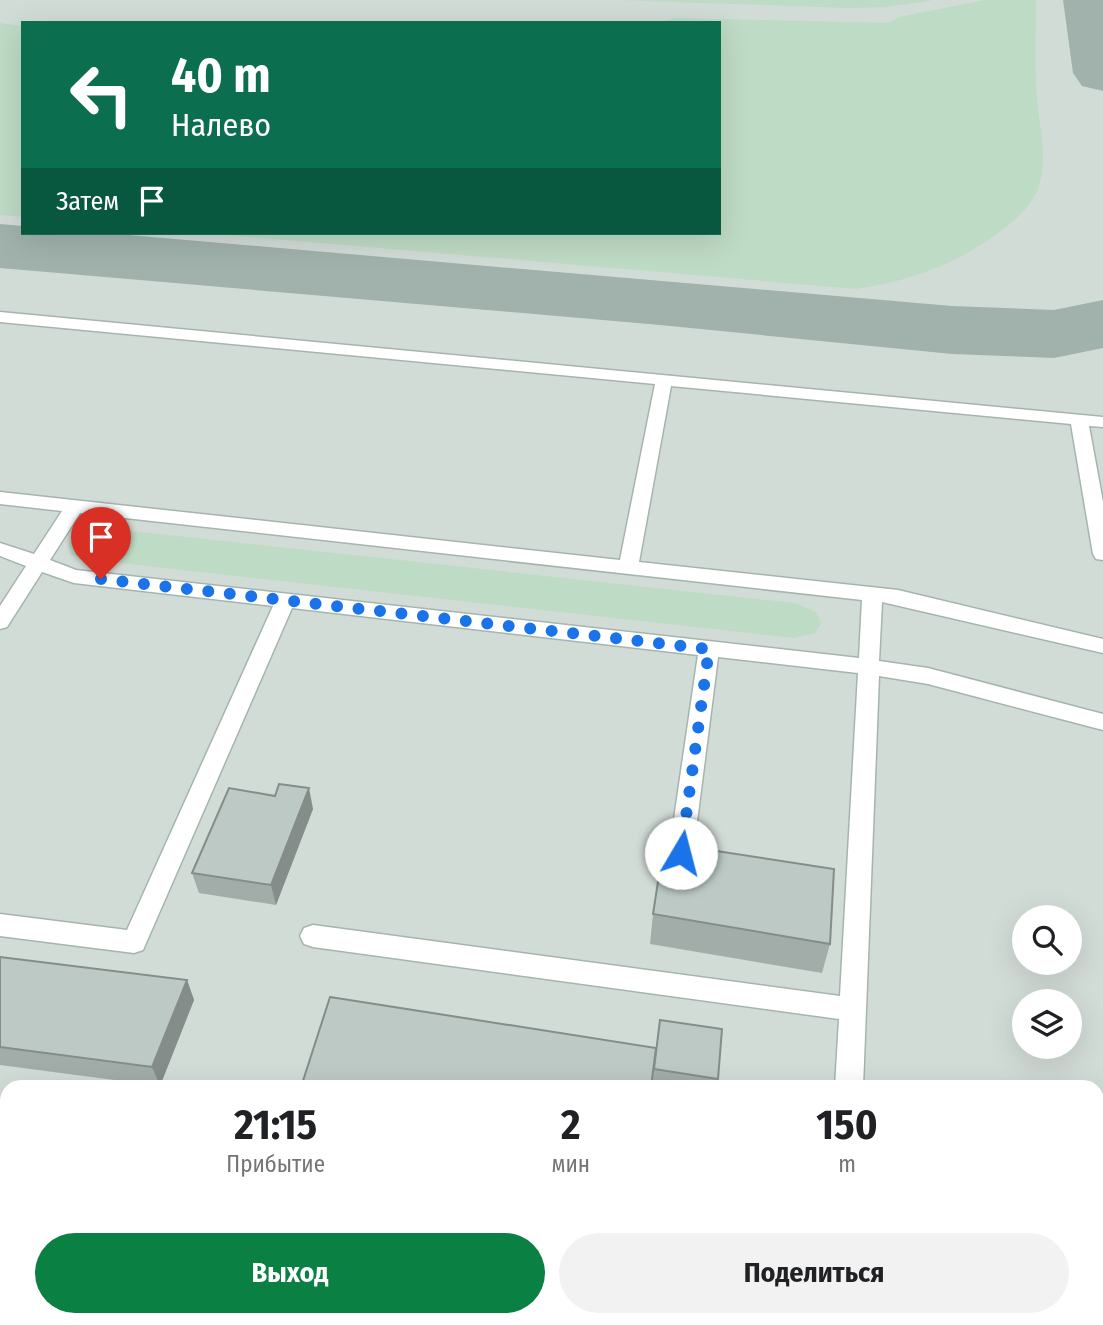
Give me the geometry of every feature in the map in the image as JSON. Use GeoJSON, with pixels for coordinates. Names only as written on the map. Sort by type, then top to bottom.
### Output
{"type":"FeatureCollection","features":[{"type":"Feature","properties":{"kind":"lane"},"geometry":{"type":"LineString","coordinates":[[0,317],[1103,422]]}},
{"type":"Feature","properties":{"kind":"lane"},"geometry":{"type":"LineString","coordinates":[[628,567],[664,380]]}},
{"type":"Feature","properties":{"kind":"lane"},"geometry":{"type":"LineString","coordinates":[[1079,420],[1103,554]]}},
{"type":"Feature","properties":{"kind":"lane"},"geometry":{"type":"LineString","coordinates":[[0,498],[925,602],[1103,646]]}},
{"type":"Feature","properties":{"kind":"lane"},"geometry":{"type":"LineString","coordinates":[[0,622],[75,506]]}},
{"type":"Feature","properties":{"kind":"lane"},"geometry":{"type":"LineString","coordinates":[[0,550],[74,576],[928,676],[1103,722]]}},
{"type":"Feature","properties":{"kind":"lane"},"geometry":{"type":"LineString","coordinates":[[849,1080],[872,595]]}},
{"type":"Feature","properties":{"kind":"lane"},"geometry":{"type":"LineString","coordinates":[[0,925],[134,942],[285,602]]}},
{"type":"Feature","properties":{"kind":"lane"},"geometry":{"type":"LineString","coordinates":[[681,853],[709,649]]}},
{"type":"Feature","properties":{"kind":"lane"},"geometry":{"type":"LineString","coordinates":[[313,936],[852,1009]]}},
{"type":"Feature","properties":{"kind":"shaded area"},"geometry":{"type":"Polygon","coordinates":[[[0,0],[1103,0],[1103,1080],[0,1080],[0,0]]]}},
{"type":"Feature","properties":{"kind":"green space"},"geometry":{"type":"Polygon","coordinates":[[[616,0],[934,0],[886,7],[849,8],[616,0]]]}},
{"type":"Feature","properties":{"kind":"green space"},"geometry":{"type":"Polygon","coordinates":[[[985,0],[1036,0],[1036,85],[1043,148],[1039,186],[1022,212],[998,233],[948,263],[913,276],[856,289],[227,235],[721,235],[721,21],[662,21],[675,18],[888,23],[899,17],[985,0]]]}},
{"type":"Feature","properties":{"kind":"green space"},"geometry":{"type":"Polygon","coordinates":[[[0,23],[21,26],[21,217],[0,215],[0,23]]]}},
{"type":"Feature","properties":{"kind":"green space"},"geometry":{"type":"Polygon","coordinates":[[[94,527],[795,603],[816,612],[821,623],[815,633],[793,638],[83,559],[71,555],[68,546],[73,536],[94,527]]]}},
{"type":"Feature","properties":{"kind":"building"},"geometry":{"type":"Polygon","coordinates":[[[279,784],[309,788],[271,885],[192,873],[229,788],[275,796],[279,784]]]}},
{"type":"Feature","properties":{"kind":"building"},"geometry":{"type":"Polygon","coordinates":[[[664,843],[834,869],[830,944],[653,914],[664,843]]]}},
{"type":"Feature","properties":{"kind":"building"},"geometry":{"type":"Polygon","coordinates":[[[0,957],[187,980],[152,1067],[0,1047],[0,957]]]}},
{"type":"Feature","properties":{"kind":"building"},"geometry":{"type":"Polygon","coordinates":[[[330,997],[656,1048],[652,1080],[303,1080],[330,997]]]}},
{"type":"Feature","properties":{"kind":"building"},"geometry":{"type":"Polygon","coordinates":[[[660,1020],[722,1029],[718,1079],[654,1069],[660,1020]]]}},
{"type":"Feature","properties":{"kind":"taxiway"},"geometry":{"type":"LineString","coordinates":[[1091,0],[1103,73]]}},
{"type":"Feature","properties":{"kind":"taxiway"},"geometry":{"type":"LineString","coordinates":[[0,246],[660,302],[952,330],[1054,334],[1103,324]]}},
{"type":"Feature","properties":{"kind":"route"},"geometry":{"type":"LineString","coordinates":[[101,579],[709,649],[681,853]]}}]}
